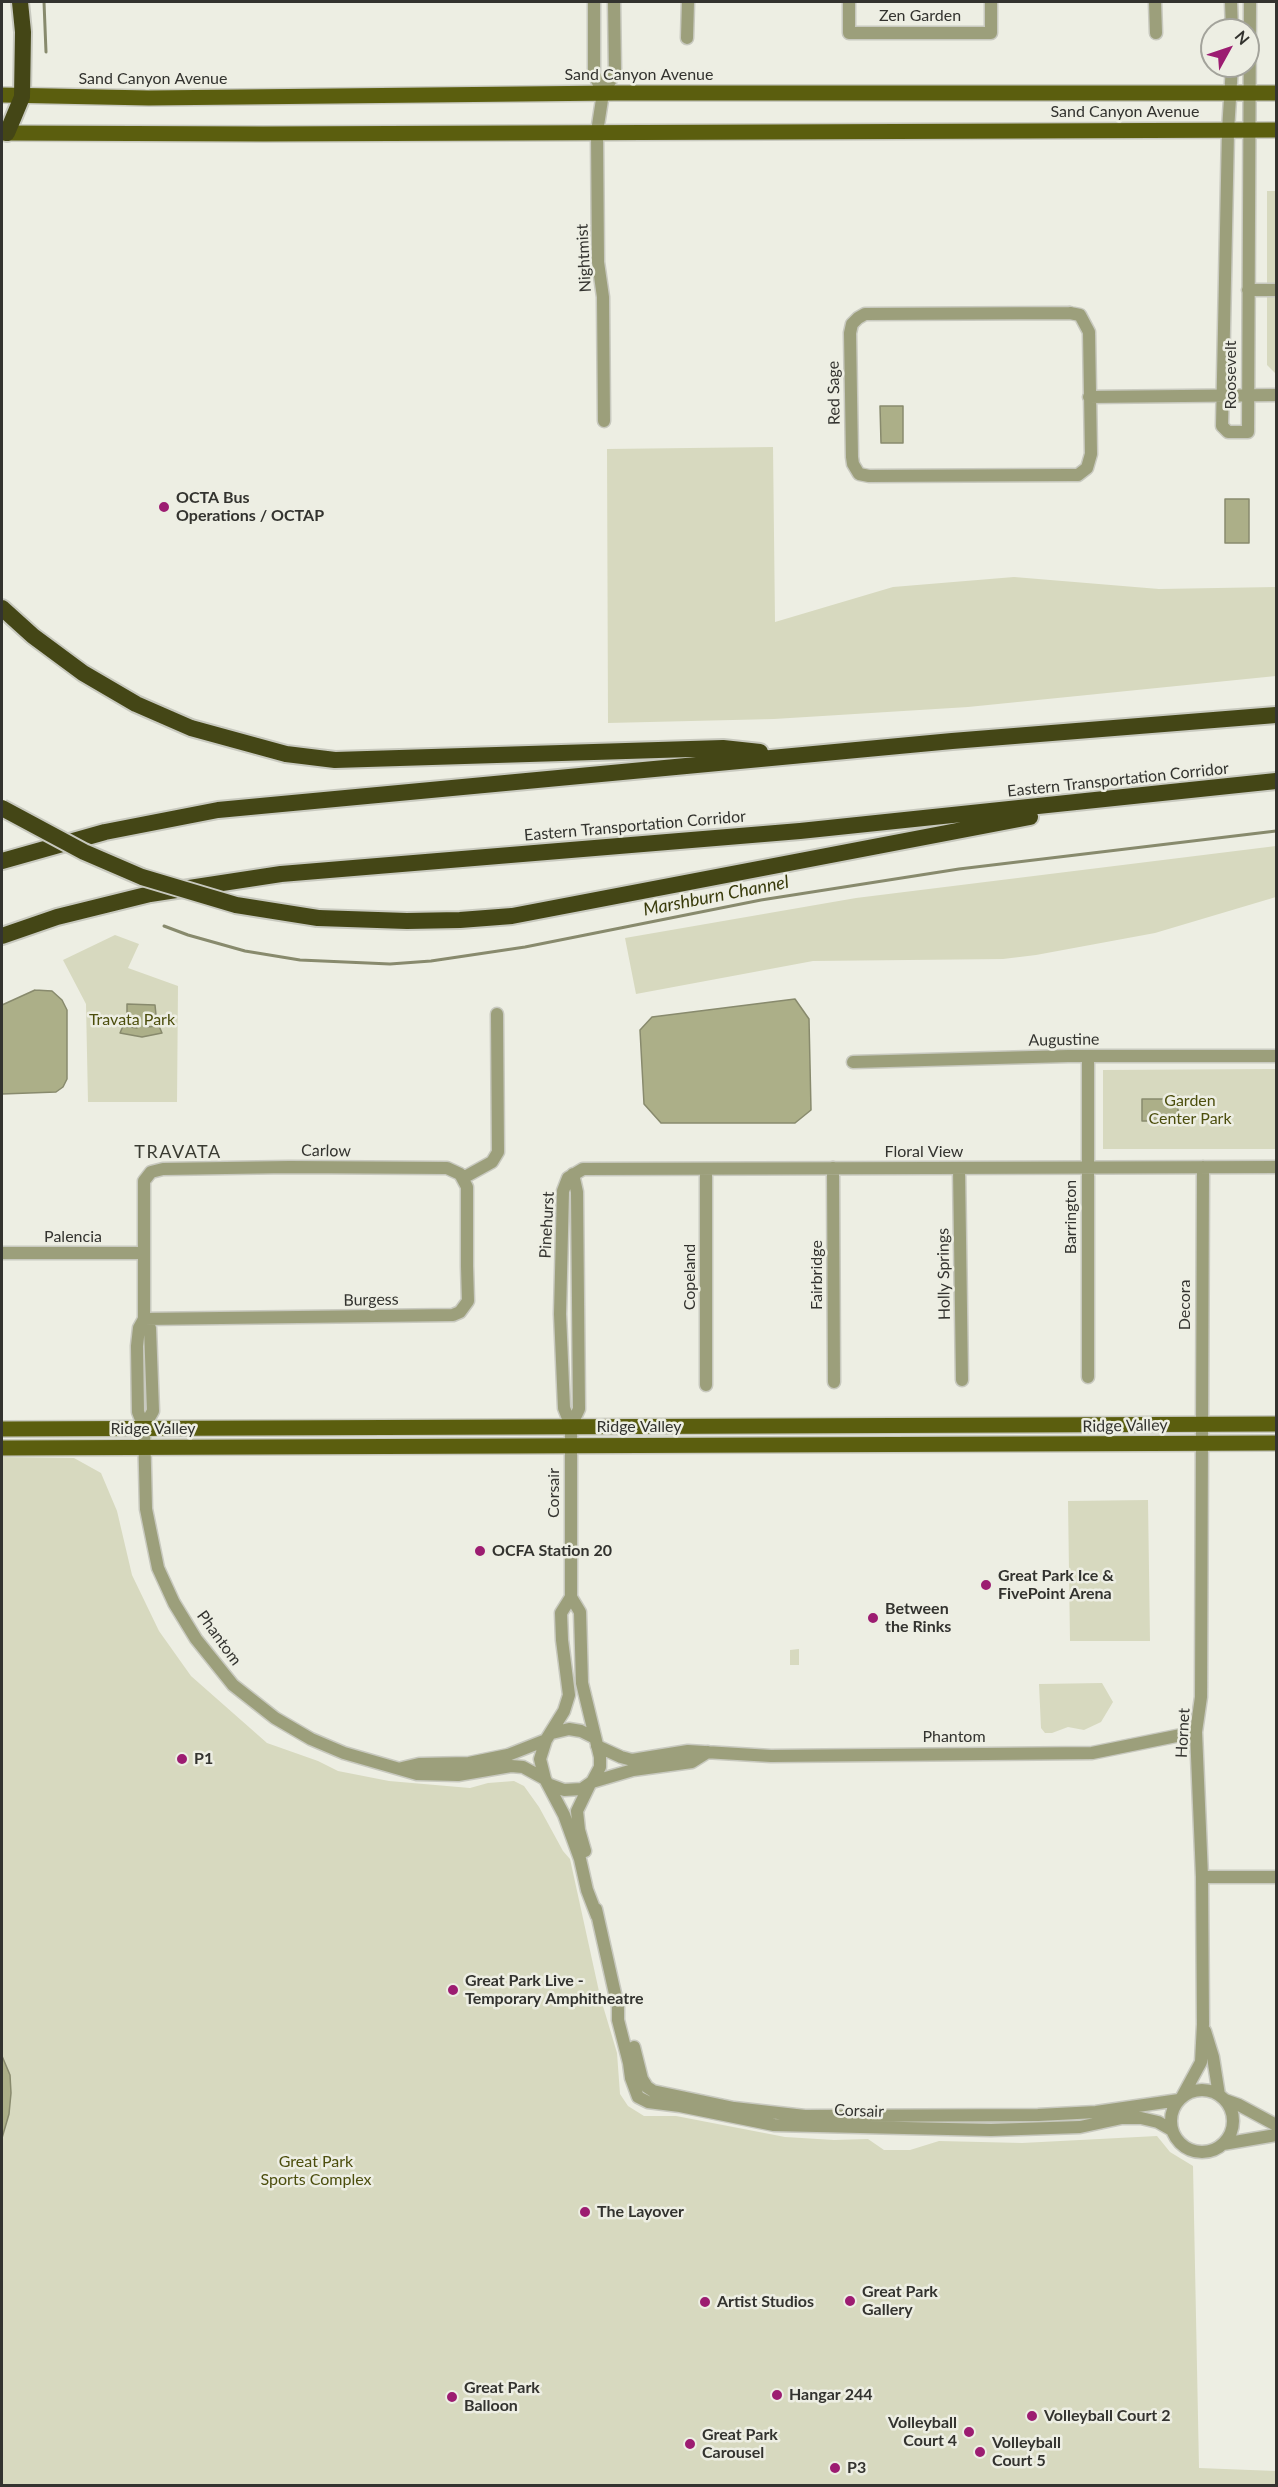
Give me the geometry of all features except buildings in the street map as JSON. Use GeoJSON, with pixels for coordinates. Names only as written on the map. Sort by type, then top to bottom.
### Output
{"type":"FeatureCollection","features":[{"type":"Feature","properties":{"kind":"highway"},"geometry":{"type":"LineString","coordinates":[[4,133],[22,97],[23,32],[20,2]]}},
{"type":"Feature","properties":{"kind":"highway"},"geometry":{"type":"LineString","coordinates":[[2,115],[4,133]]}},
{"type":"Feature","properties":{"kind":"highway"},"geometry":{"type":"LineString","coordinates":[[2,608],[21,626],[83,673],[135,705],[191,728],[286,754],[335,760],[723,748],[803,756]]}},
{"type":"Feature","properties":{"kind":"highway"},"geometry":{"type":"LineString","coordinates":[[2,861],[105,832],[218,810],[952,741],[1276,715]]}},
{"type":"Feature","properties":{"kind":"highway","name":"Eastern Transportation Corridor"},"geometry":{"type":"LineString","coordinates":[[2,936],[57,916],[150,894],[281,874],[800,831],[1276,781]]}},
{"type":"Feature","properties":{"kind":"highway"},"geometry":{"type":"LineString","coordinates":[[2,808],[84,852],[142,877],[236,905],[318,918],[407,921],[512,916],[1144,796]]}},
{"type":"Feature","properties":{"kind":"main road","name":"Sand Canyon Avenue"},"geometry":{"type":"LineString","coordinates":[[2,95],[172,98],[603,93],[1276,93]]}},
{"type":"Feature","properties":{"kind":"main road","name":"Sand Canyon Avenue"},"geometry":{"type":"LineString","coordinates":[[4,133],[1276,130]]}},
{"type":"Feature","properties":{"kind":"main road","name":"Ridge Valley"},"geometry":{"type":"LineString","coordinates":[[2,1429],[1276,1424]]}},
{"type":"Feature","properties":{"kind":"main road","name":"Ridge Valley"},"geometry":{"type":"LineString","coordinates":[[2,1448],[1276,1443]]}},
{"type":"Feature","properties":{"kind":"street","name":"Nightmist"},"geometry":{"type":"LineString","coordinates":[[594,2],[594,74],[603,93]]}},
{"type":"Feature","properties":{"kind":"street","name":"Nightmist"},"geometry":{"type":"LineString","coordinates":[[604,421],[603,297],[598,262],[597,132],[603,93],[615,73],[614,2]]}},
{"type":"Feature","properties":{"kind":"street"},"geometry":{"type":"LineString","coordinates":[[687,38],[688,2]]}},
{"type":"Feature","properties":{"kind":"street","name":"Zen Garden"},"geometry":{"type":"LineString","coordinates":[[849,2],[849,33],[991,33],[991,2]]}},
{"type":"Feature","properties":{"kind":"street"},"geometry":{"type":"LineString","coordinates":[[1155,2],[1156,33]]}},
{"type":"Feature","properties":{"kind":"street"},"geometry":{"type":"LineString","coordinates":[[1232,2],[1232,18]]}},
{"type":"Feature","properties":{"kind":"street","name":"Roosevelt"},"geometry":{"type":"LineString","coordinates":[[1231,78],[1227,131],[1222,426],[1228,432],[1248,432],[1250,2]]}},
{"type":"Feature","properties":{"kind":"street"},"geometry":{"type":"LineString","coordinates":[[1248,290],[1276,290]]}},
{"type":"Feature","properties":{"kind":"street","name":"Red Sage"},"geometry":{"type":"LineString","coordinates":[[1070,313],[1080,315],[1089,332],[1089,397],[1090,454],[1088,468],[1078,475],[869,476],[859,474],[852,457],[850,333],[852,324],[865,314],[1070,313]]}},
{"type":"Feature","properties":{"kind":"street"},"geometry":{"type":"LineString","coordinates":[[1089,397],[1276,395]]}},
{"type":"Feature","properties":{"kind":"street"},"geometry":{"type":"LineString","coordinates":[[463,1178],[492,1162],[498,1152],[497,1014]]}},
{"type":"Feature","properties":{"kind":"street","name":"Augustine"},"geometry":{"type":"LineString","coordinates":[[853,1062],[1088,1056],[1276,1056]]}},
{"type":"Feature","properties":{"kind":"street","name":"Barrington"},"geometry":{"type":"LineString","coordinates":[[1088,1056],[1088,1377]]}},
{"type":"Feature","properties":{"kind":"street","name":"Decora"},"geometry":{"type":"LineString","coordinates":[[1201,1443],[1203,1167]]}},
{"type":"Feature","properties":{"kind":"street","name":"Floral View"},"geometry":{"type":"LineString","coordinates":[[573,1174],[583,1169],[1276,1167]]}},
{"type":"Feature","properties":{"kind":"street","name":"Carlow"},"geometry":{"type":"LineString","coordinates":[[144,1427],[153,1411],[150,1328],[144,1319],[144,1181],[151,1173],[163,1169],[447,1168],[456,1171],[463,1178]]}},
{"type":"Feature","properties":{"kind":"street","name":"Fairbridge"},"geometry":{"type":"LineString","coordinates":[[833,1168],[834,1382]]}},
{"type":"Feature","properties":{"kind":"street","name":"Holly Springs"},"geometry":{"type":"LineString","coordinates":[[959,1168],[962,1380]]}},
{"type":"Feature","properties":{"kind":"street","name":"Copeland"},"geometry":{"type":"LineString","coordinates":[[706,1169],[706,1385]]}},
{"type":"Feature","properties":{"kind":"street","name":"Pinehurst"},"geometry":{"type":"LineString","coordinates":[[573,1174],[577,1192],[579,1409],[571,1426],[564,1408],[560,1314],[562,1191],[568,1178],[573,1174]]}},
{"type":"Feature","properties":{"kind":"street","name":"Burgess"},"geometry":{"type":"LineString","coordinates":[[144,1319],[453,1315],[465,1307],[468,1301],[467,1187],[463,1178]]}},
{"type":"Feature","properties":{"kind":"street","name":"Palencia"},"geometry":{"type":"LineString","coordinates":[[2,1253],[144,1253]]}},
{"type":"Feature","properties":{"kind":"street","name":"Corsair"},"geometry":{"type":"LineString","coordinates":[[571,1426],[571,1597],[580,1612],[582,1683],[595,1741]]}},
{"type":"Feature","properties":{"kind":"street","name":"Phantom"},"geometry":{"type":"LineString","coordinates":[[144,1427],[146,1509],[158,1568],[174,1604],[212,1661],[234,1685],[291,1728],[344,1753],[417,1774],[458,1775],[511,1766],[524,1767],[547,1781]]}},
{"type":"Feature","properties":{"kind":"street","name":"Hornet"},"geometry":{"type":"LineString","coordinates":[[1180,2098],[1201,2062],[1203,2024],[1202,1877],[1196,1732],[1201,1697],[1201,1443]]}},
{"type":"Feature","properties":{"kind":"street","name":"Corsair"},"geometry":{"type":"LineString","coordinates":[[549,1736],[564,1711],[569,1695],[561,1613],[571,1597]]}},
{"type":"Feature","properties":{"kind":"street"},"geometry":{"type":"LineString","coordinates":[[569,1729],[581,1731],[595,1741],[600,1767],[591,1783],[573,1791],[564,1790],[547,1781],[540,1759],[549,1736],[569,1729]]}},
{"type":"Feature","properties":{"kind":"street","name":"Phantom"},"geometry":{"type":"LineString","coordinates":[[595,1741],[621,1757],[632,1760],[688,1751],[771,1756],[1092,1753],[1196,1732]]}},
{"type":"Feature","properties":{"kind":"street","name":"Phantom"},"geometry":{"type":"LineString","coordinates":[[400,1769],[419,1764],[469,1763],[488,1759],[520,1751],[549,1736]]}},
{"type":"Feature","properties":{"kind":"street","name":"Phantom"},"geometry":{"type":"LineString","coordinates":[[591,1783],[633,1770],[692,1762],[710,1752]]}},
{"type":"Feature","properties":{"kind":"street","name":"Corsair"},"geometry":{"type":"LineString","coordinates":[[547,1781],[565,1818],[597,1916],[618,2007],[618,2020],[630,2063],[631,2078],[638,2097],[648,2102],[680,2106],[774,2125],[991,2130],[1080,2127],[1122,2118],[1141,2118],[1158,2122],[1172,2130]]}},
{"type":"Feature","properties":{"kind":"street","name":"Corsair"},"geometry":{"type":"LineString","coordinates":[[591,1783],[577,1811],[579,1830],[591,1869],[597,1916]]}},
{"type":"Feature","properties":{"kind":"street"},"geometry":{"type":"LineString","coordinates":[[1202,1877],[1276,1877]]}},
{"type":"Feature","properties":{"kind":"street","name":"Corsair"},"geometry":{"type":"LineString","coordinates":[[618,2007],[626,2018],[642,2079],[647,2087],[701,2102],[734,2108],[806,2116],[916,2117],[1096,2112],[1180,2098]]}},
{"type":"Feature","properties":{"kind":"street","name":"Hornet"},"geometry":{"type":"LineString","coordinates":[[1203,2024],[1222,2098]]}},
{"type":"Feature","properties":{"kind":"street"},"geometry":{"type":"LineString","coordinates":[[1276,2125],[1239,2105],[1204,2090],[1188,2093],[1180,2098],[1172,2112],[1172,2130],[1175,2138],[1189,2150],[1207,2152],[1222,2144],[1276,2135]]}},
{"type":"Feature","properties":{"kind":"street"},"geometry":{"type":"LineString","coordinates":[[1222,2098],[1230,2109],[1232,2128],[1222,2144]]}},
{"type":"Feature","properties":{"kind":"green space"},"geometry":{"type":"Polygon","coordinates":[[[1267,191],[1276,191],[1276,405],[1275,373],[1267,365],[1267,191]]]}},
{"type":"Feature","properties":{"kind":"green space"},"geometry":{"type":"Polygon","coordinates":[[[773,447],[775,622],[893,587],[1014,577],[1159,589],[1276,587],[1276,676],[968,707],[774,719],[608,723],[607,449],[773,447]]]}},
{"type":"Feature","properties":{"kind":"green space"},"geometry":{"type":"Polygon","coordinates":[[[1276,846],[1276,897],[1155,933],[1036,955],[1003,959],[813,961],[636,994],[625,938],[856,898],[1276,846]]]}},
{"type":"Feature","properties":{"kind":"green space","name":"Travata Park"},"geometry":{"type":"Polygon","coordinates":[[[115,935],[139,944],[128,968],[178,986],[177,1102],[88,1102],[86,1004],[63,960],[115,935]]]}},
{"type":"Feature","properties":{"kind":"green space","name":"Garden Center Park"},"geometry":{"type":"Polygon","coordinates":[[[1276,1069],[1276,1149],[1103,1149],[1103,1070],[1276,1069]]]}},
{"type":"Feature","properties":{"kind":"green space","name":"Great Park Sports Complex"},"geometry":{"type":"Polygon","coordinates":[[[2,1457],[74,1458],[101,1473],[117,1511],[132,1575],[159,1631],[191,1676],[267,1743],[318,1761],[338,1771],[389,1781],[470,1788],[488,1783],[514,1781],[524,1786],[570,1859],[600,1996],[617,2053],[620,2094],[628,2106],[644,2116],[676,2116],[785,2137],[834,2140],[868,2139],[884,2150],[910,2150],[939,2141],[1022,2143],[1157,2136],[1170,2152],[1193,2166],[1199,2468],[1276,2471],[1276,2486],[2,2485],[2,1457]]]}},
{"type":"Feature","properties":{"kind":"green space"},"geometry":{"type":"Polygon","coordinates":[[[1148,1500],[1150,1641],[1070,1641],[1068,1501],[1148,1500]]]}},
{"type":"Feature","properties":{"kind":"green space"},"geometry":{"type":"Polygon","coordinates":[[[799,1649],[799,1665],[790,1665],[790,1650],[799,1649]]]}},
{"type":"Feature","properties":{"kind":"green space"},"geometry":{"type":"Polygon","coordinates":[[[1102,1683],[1113,1702],[1101,1722],[1084,1730],[1068,1727],[1045,1733],[1041,1728],[1039,1684],[1102,1683]]]}},
{"type":"Feature","properties":{"kind":"shaded area"},"geometry":{"type":"Polygon","coordinates":[[[880,406],[903,406],[903,443],[881,443],[880,406]]]}},
{"type":"Feature","properties":{"kind":"shaded area"},"geometry":{"type":"Polygon","coordinates":[[[1225,499],[1249,499],[1249,543],[1225,543],[1225,499]]]}},
{"type":"Feature","properties":{"kind":"shaded area"},"geometry":{"type":"Polygon","coordinates":[[[35,990],[52,991],[62,1000],[67,1010],[67,1079],[63,1087],[56,1092],[2,1094],[2,1005],[35,990]]]}},
{"type":"Feature","properties":{"kind":"shaded area"},"geometry":{"type":"Polygon","coordinates":[[[795,999],[809,1019],[811,1110],[795,1123],[661,1123],[644,1104],[640,1030],[652,1017],[795,999]]]}},
{"type":"Feature","properties":{"kind":"shaded area"},"geometry":{"type":"Polygon","coordinates":[[[127,1004],[155,1005],[156,1015],[145,1018],[145,1027],[159,1026],[162,1033],[142,1037],[120,1033],[123,1026],[137,1028],[137,1018],[127,1016],[127,1004]]]}},
{"type":"Feature","properties":{"kind":"shaded area"},"geometry":{"type":"Polygon","coordinates":[[[1178,1096],[1178,1123],[1142,1121],[1142,1099],[1173,1099],[1178,1096]]]}},
{"type":"Feature","properties":{"kind":"shaded area"},"geometry":{"type":"Polygon","coordinates":[[[2,2056],[10,2075],[11,2093],[9,2114],[2,2138],[2,2056]]]}},
{"type":"Feature","properties":{"kind":"waterway"},"geometry":{"type":"LineString","coordinates":[[44,2],[46,52]]}},
{"type":"Feature","properties":{"kind":"waterway","name":"Marshburn Channel"},"geometry":{"type":"LineString","coordinates":[[164,926],[245,951],[300,960],[390,964],[431,961],[525,947],[761,900],[959,869],[1276,831]]}},
{"type":"Feature","properties":{"kind":"place","name":"OCTA Bus Operations / OCTAP"},"geometry":{"type":"Point","coordinates":[164,507]}},
{"type":"Feature","properties":{"kind":"place","name":"OCFA Station 20"},"geometry":{"type":"Point","coordinates":[480,1551]}},
{"type":"Feature","properties":{"kind":"place","name":"Great Park Ice & FivePoint Arena"},"geometry":{"type":"Point","coordinates":[986,1585]}},
{"type":"Feature","properties":{"kind":"place","name":"Between the Rinks"},"geometry":{"type":"Point","coordinates":[873,1618]}},
{"type":"Feature","properties":{"kind":"place","name":"P1"},"geometry":{"type":"Point","coordinates":[182,1759]}},
{"type":"Feature","properties":{"kind":"place","name":"Great Park Live - Temporary Amphitheatre"},"geometry":{"type":"Point","coordinates":[453,1990]}},
{"type":"Feature","properties":{"kind":"place","name":"The Layover"},"geometry":{"type":"Point","coordinates":[585,2212]}},
{"type":"Feature","properties":{"kind":"place","name":"Great Park Gallery"},"geometry":{"type":"Point","coordinates":[850,2301]}},
{"type":"Feature","properties":{"kind":"place","name":"Artist Studios"},"geometry":{"type":"Point","coordinates":[705,2302]}},
{"type":"Feature","properties":{"kind":"place","name":"Hangar 244"},"geometry":{"type":"Point","coordinates":[777,2395]}},
{"type":"Feature","properties":{"kind":"place","name":"Great Park Balloon"},"geometry":{"type":"Point","coordinates":[452,2397]}},
{"type":"Feature","properties":{"kind":"place","name":"Volleyball Court 2"},"geometry":{"type":"Point","coordinates":[1032,2416]}},
{"type":"Feature","properties":{"kind":"place","name":"Volleyball Court 4"},"geometry":{"type":"Point","coordinates":[969,2432]}},
{"type":"Feature","properties":{"kind":"place","name":"Great Park Carousel"},"geometry":{"type":"Point","coordinates":[690,2444]}},
{"type":"Feature","properties":{"kind":"place","name":"Volleyball Court 5"},"geometry":{"type":"Point","coordinates":[980,2452]}},
{"type":"Feature","properties":{"kind":"place","name":"P3"},"geometry":{"type":"Point","coordinates":[835,2468]}},
{"type":"Feature","properties":{"kind":"district","name":"TRAVATA"},"geometry":{"type":"Point","coordinates":[178,1152]}}]}
